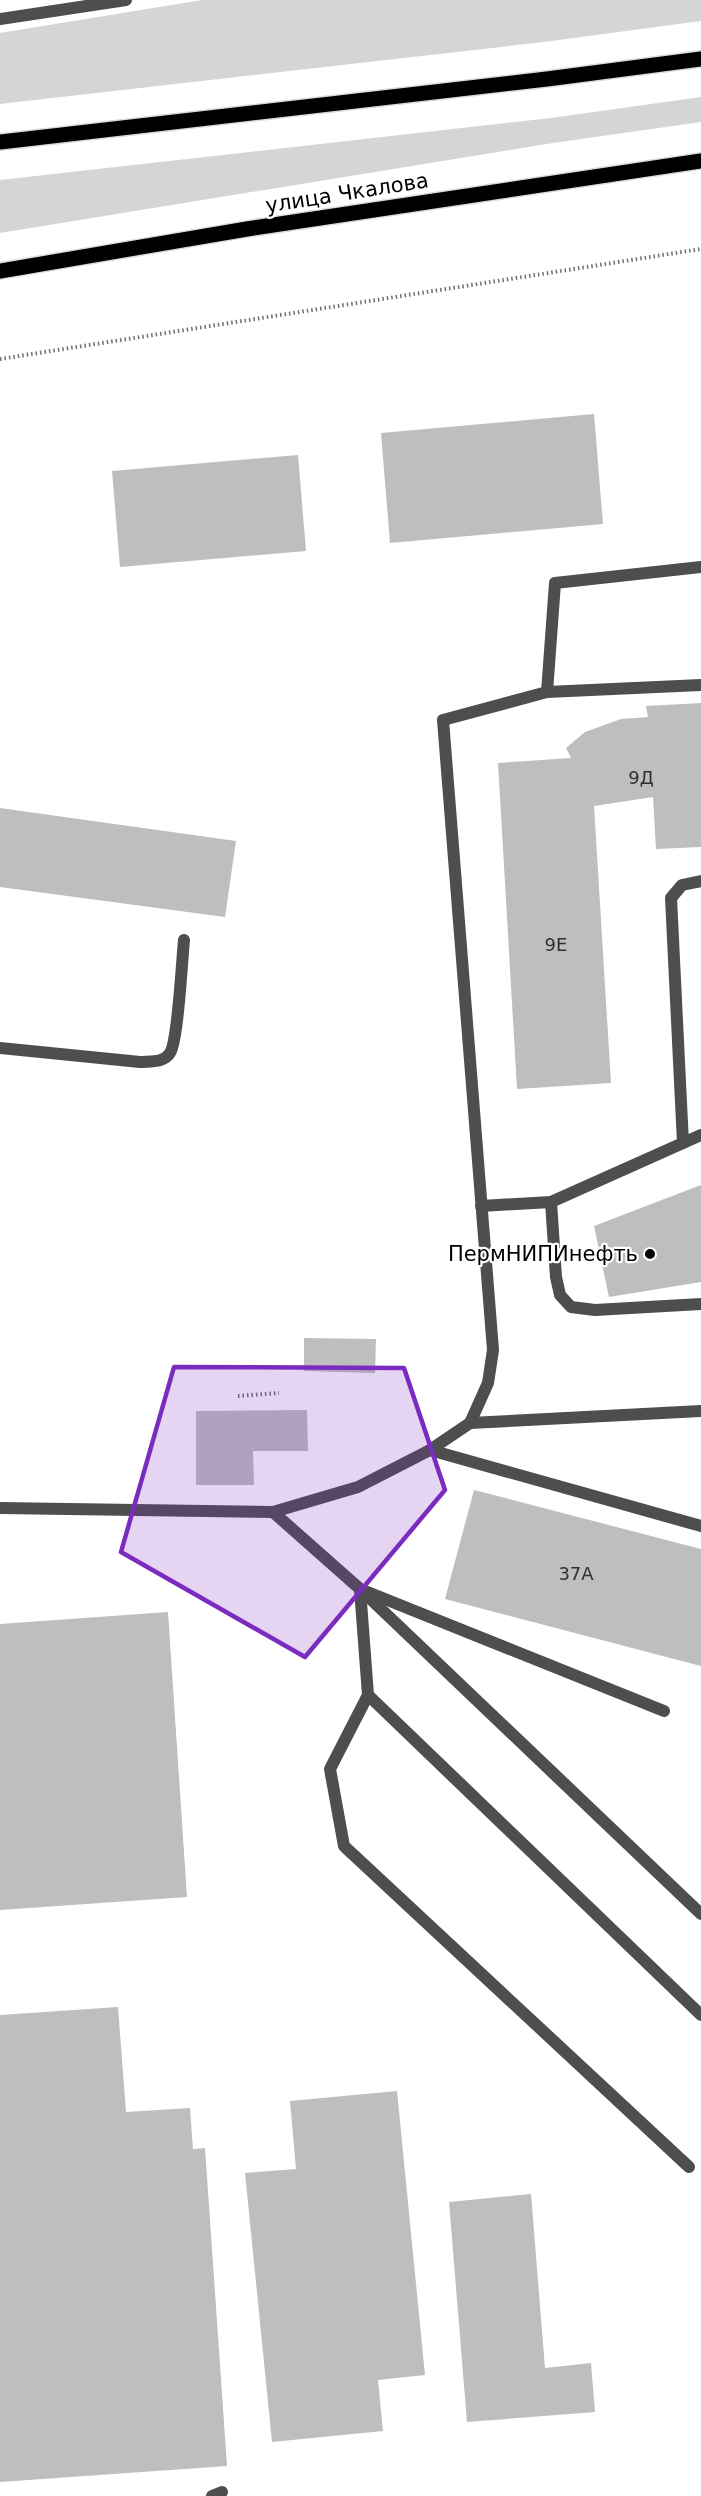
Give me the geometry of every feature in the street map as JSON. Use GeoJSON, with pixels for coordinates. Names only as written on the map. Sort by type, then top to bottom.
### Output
{"type":"FeatureCollection","features":[{"type":"Feature","properties":{"kind":"main road"},"geometry":{"type":"LineString","coordinates":[[0,142],[535,81],[701,58]]}},
{"type":"Feature","properties":{"kind":"main road","name":"улица Чкалова"},"geometry":{"type":"LineString","coordinates":[[0,271],[247,229],[701,161]]}},
{"type":"Feature","properties":{"kind":"street"},"geometry":{"type":"LineString","coordinates":[[0,19],[126,0]]}},
{"type":"Feature","properties":{"kind":"street"},"geometry":{"type":"LineString","coordinates":[[547,692],[555,584],[701,567]]}},
{"type":"Feature","properties":{"kind":"street"},"geometry":{"type":"LineString","coordinates":[[470,1423],[488,1383],[493,1350],[443,720],[547,692],[701,685]]}},
{"type":"Feature","properties":{"kind":"street"},"geometry":{"type":"LineString","coordinates":[[683,1143],[670,905],[671,898],[682,885],[701,881]]}},
{"type":"Feature","properties":{"kind":"street"},"geometry":{"type":"LineString","coordinates":[[0,1048],[140,1062],[160,1061],[170,1053],[174,1037],[184,940]]}},
{"type":"Feature","properties":{"kind":"street"},"geometry":{"type":"LineString","coordinates":[[481,1206],[551,1202],[701,1135]]}},
{"type":"Feature","properties":{"kind":"street"},"geometry":{"type":"LineString","coordinates":[[551,1202],[556,1277],[560,1294],[571,1307],[595,1310],[701,1304]]}},
{"type":"Feature","properties":{"kind":"street"},"geometry":{"type":"LineString","coordinates":[[0,1508],[273,1512],[358,1487],[430,1450],[470,1423],[701,1411]]}},
{"type":"Feature","properties":{"kind":"street"},"geometry":{"type":"LineString","coordinates":[[430,1450],[701,1526]]}},
{"type":"Feature","properties":{"kind":"street"},"geometry":{"type":"LineString","coordinates":[[273,1512],[360,1589],[701,1914]]}},
{"type":"Feature","properties":{"kind":"street"},"geometry":{"type":"LineString","coordinates":[[360,1589],[368,1695],[330,1768],[344,1846],[689,2167]]}},
{"type":"Feature","properties":{"kind":"street"},"geometry":{"type":"LineString","coordinates":[[360,1589],[664,1711]]}},
{"type":"Feature","properties":{"kind":"street"},"geometry":{"type":"LineString","coordinates":[[368,1695],[701,2015]]}},
{"type":"Feature","properties":{"kind":"path"},"geometry":{"type":"LineString","coordinates":[[0,359],[701,249]]}},
{"type":"Feature","properties":{"kind":"path"},"geometry":{"type":"LineString","coordinates":[[238,1396],[279,1393]]}},
{"type":"Feature","properties":{"kind":"highlighted area"},"geometry":{"type":"Polygon","coordinates":[[[174,1367],[404,1368],[445,1490],[305,1657],[121,1552],[174,1367]]]}},
{"type":"Feature","properties":{"kind":"shaded area"},"geometry":{"type":"Polygon","coordinates":[[[202,0],[701,0],[701,21],[544,42],[0,104],[0,33],[202,0]]]}},
{"type":"Feature","properties":{"kind":"shaded area"},"geometry":{"type":"Polygon","coordinates":[[[701,97],[701,122],[553,143],[0,233],[0,180],[551,118],[701,97]]]}},
{"type":"Feature","properties":{"kind":"building"},"geometry":{"type":"Polygon","coordinates":[[[594,414],[603,524],[390,543],[381,433],[594,414]]]}},
{"type":"Feature","properties":{"kind":"building"},"geometry":{"type":"Polygon","coordinates":[[[298,455],[306,551],[120,567],[112,471],[298,455]]]}},
{"type":"Feature","properties":{"kind":"building"},"geometry":{"type":"Polygon","coordinates":[[[701,703],[701,847],[656,849],[653,797],[594,806],[611,1083],[517,1089],[498,763],[571,758],[566,748],[585,732],[621,719],[648,717],[646,706],[701,703]]]}},
{"type":"Feature","properties":{"kind":"building"},"geometry":{"type":"Polygon","coordinates":[[[0,808],[236,841],[225,917],[0,887],[0,808]]]}},
{"type":"Feature","properties":{"kind":"building","name":"ПермНИПИнефть"},"geometry":{"type":"Polygon","coordinates":[[[701,1185],[701,1282],[609,1297],[594,1226],[701,1185]]]}},
{"type":"Feature","properties":{"kind":"building"},"geometry":{"type":"Polygon","coordinates":[[[304,1338],[376,1339],[375,1373],[304,1371],[304,1338]]]}},
{"type":"Feature","properties":{"kind":"building"},"geometry":{"type":"Polygon","coordinates":[[[307,1410],[308,1451],[253,1451],[254,1485],[196,1485],[196,1411],[307,1410]]]}},
{"type":"Feature","properties":{"kind":"building"},"geometry":{"type":"Polygon","coordinates":[[[474,1490],[701,1549],[701,1666],[445,1599],[474,1490]]]}},
{"type":"Feature","properties":{"kind":"building"},"geometry":{"type":"Polygon","coordinates":[[[168,1612],[187,1897],[0,1910],[0,1624],[168,1612]]]}},
{"type":"Feature","properties":{"kind":"building"},"geometry":{"type":"Polygon","coordinates":[[[118,2007],[126,2112],[190,2108],[193,2149],[205,2148],[227,2466],[0,2482],[0,2015],[118,2007]]]}},
{"type":"Feature","properties":{"kind":"building"},"geometry":{"type":"Polygon","coordinates":[[[397,2091],[425,2375],[378,2380],[383,2431],[272,2442],[245,2173],[296,2169],[290,2101],[397,2091]]]}},
{"type":"Feature","properties":{"kind":"building"},"geometry":{"type":"Polygon","coordinates":[[[531,2194],[545,2368],[591,2363],[595,2412],[467,2422],[449,2202],[531,2194]]]}},
{"type":"Feature","properties":{"kind":"place","name":"ПермНИПИнефть"},"geometry":{"type":"Point","coordinates":[650,1254]}}]}
